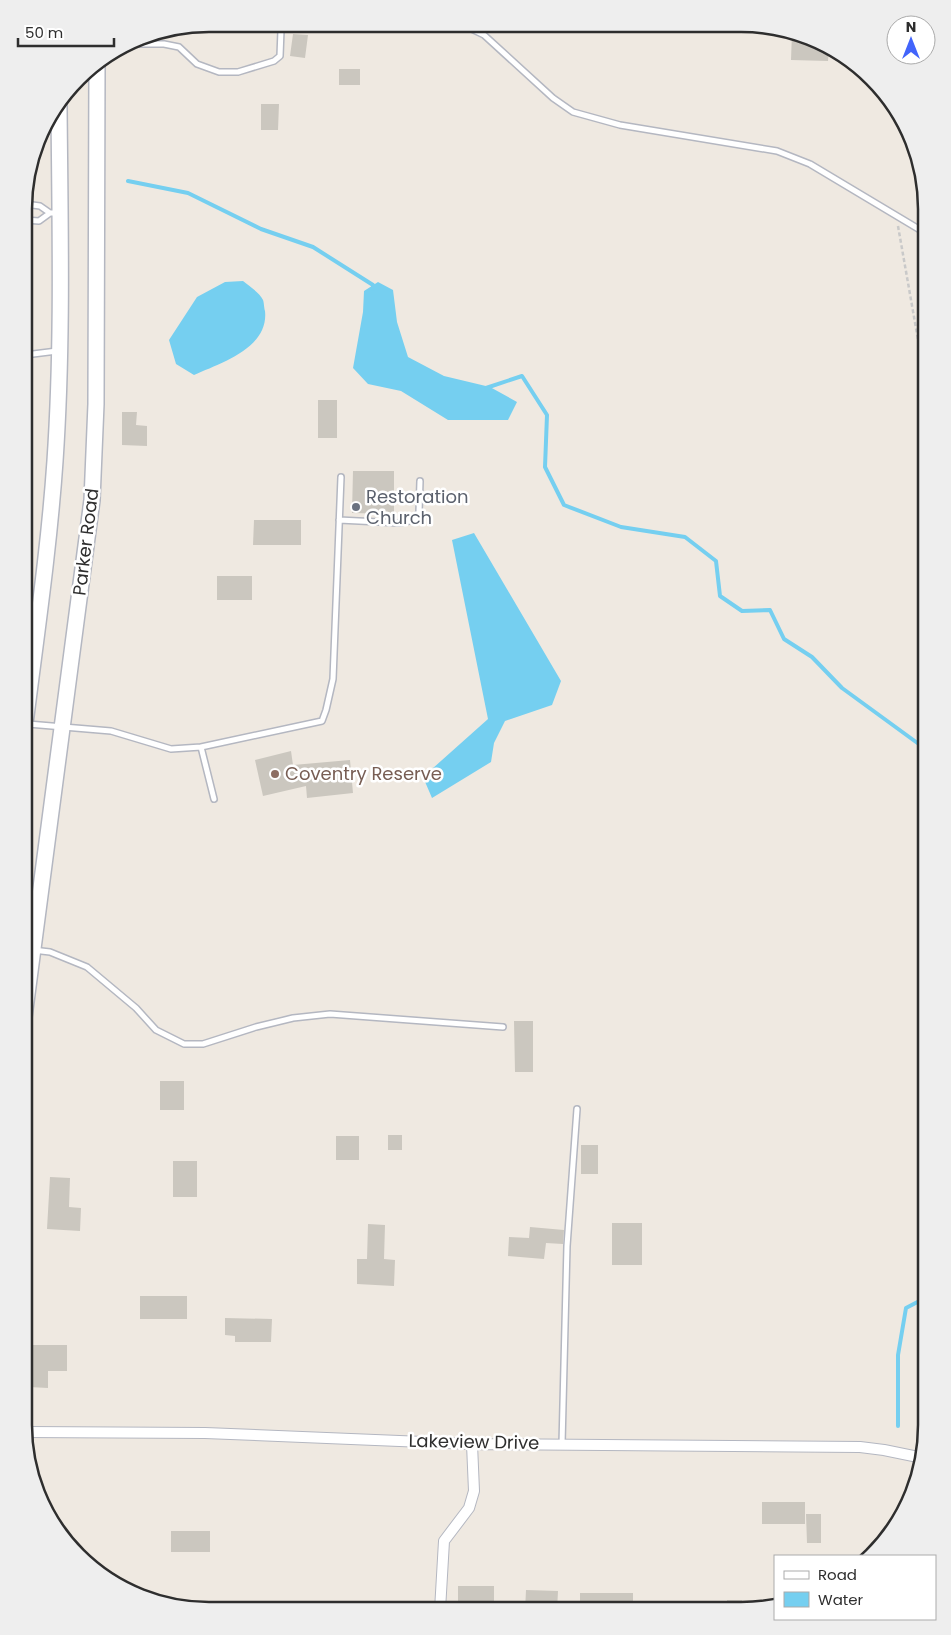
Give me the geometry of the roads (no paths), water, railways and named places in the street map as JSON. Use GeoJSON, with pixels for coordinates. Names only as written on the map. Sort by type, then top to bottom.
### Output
{"type":"FeatureCollection","features":[{"type":"Feature","properties":{"kind":"main road","name":"Parker Road"},"geometry":{"type":"LineString","coordinates":[[32,928],[92,500],[95,448],[97,73]]}},
{"type":"Feature","properties":{"kind":"main road"},"geometry":{"type":"LineString","coordinates":[[32,669],[49,536],[55,461],[60,351],[54,213],[58,117]]}},
{"type":"Feature","properties":{"kind":"street","name":"Lakeview Drive"},"geometry":{"type":"LineString","coordinates":[[33,1432],[197,1433],[472,1444],[860,1447],[916,1456]]}},
{"type":"Feature","properties":{"kind":"street"},"geometry":{"type":"LineString","coordinates":[[440,1602],[444,1541],[469,1508],[474,1491],[472,1444]]}},
{"type":"Feature","properties":{"kind":"lane"},"geometry":{"type":"LineString","coordinates":[[479,32],[484,35],[553,98],[573,112],[620,125],[777,151],[810,164],[918,228]]}},
{"type":"Feature","properties":{"kind":"lane"},"geometry":{"type":"LineString","coordinates":[[148,44],[164,44],[179,48],[197,64],[219,72],[238,72],[274,61],[280,56],[281,33]]}},
{"type":"Feature","properties":{"kind":"lane"},"geometry":{"type":"LineString","coordinates":[[32,205],[40,206],[54,213]]}},
{"type":"Feature","properties":{"kind":"lane"},"geometry":{"type":"LineString","coordinates":[[32,220],[39,221],[54,213]]}},
{"type":"Feature","properties":{"kind":"lane"},"geometry":{"type":"LineString","coordinates":[[32,354],[60,351]]}},
{"type":"Feature","properties":{"kind":"lane"},"geometry":{"type":"LineString","coordinates":[[32,725],[111,731],[171,749],[202,747],[322,721],[333,679],[341,478]]}},
{"type":"Feature","properties":{"kind":"lane"},"geometry":{"type":"LineString","coordinates":[[339,520],[399,523],[414,520],[418,512],[420,481]]}},
{"type":"Feature","properties":{"kind":"lane"},"geometry":{"type":"LineString","coordinates":[[202,747],[214,799]]}},
{"type":"Feature","properties":{"kind":"lane"},"geometry":{"type":"LineString","coordinates":[[32,949],[50,952],[87,967],[136,1008],[156,1030],[184,1044],[204,1044],[256,1026],[292,1018],[330,1014],[504,1027]]}},
{"type":"Feature","properties":{"kind":"lane"},"geometry":{"type":"LineString","coordinates":[[562,1444],[567,1246],[577,1109]]}},
{"type":"Feature","properties":{"kind":"water"},"geometry":{"type":"Polygon","coordinates":[[[243,281],[262,297],[265,311],[264,324],[259,335],[241,352],[194,375],[176,364],[169,340],[197,297],[225,282],[243,281]]]}},
{"type":"Feature","properties":{"kind":"water"},"geometry":{"type":"Polygon","coordinates":[[[378,282],[393,290],[397,322],[408,357],[444,376],[490,387],[517,402],[508,420],[448,420],[401,391],[368,384],[353,368],[363,312],[364,291],[378,282]]]}},
{"type":"Feature","properties":{"kind":"water"},"geometry":{"type":"Polygon","coordinates":[[[474,533],[561,681],[552,705],[505,721],[494,743],[491,762],[432,798],[423,777],[488,719],[452,540],[474,533]]]}},
{"type":"Feature","properties":{"kind":"waterway"},"geometry":{"type":"LineString","coordinates":[[128,181],[188,193],[261,229],[313,247],[373,285],[373,289]]}},
{"type":"Feature","properties":{"kind":"waterway"},"geometry":{"type":"LineString","coordinates":[[486,388],[522,376],[547,415],[545,467],[564,505],[621,527],[685,537],[716,561],[720,596],[742,611],[770,610],[784,639],[812,657],[842,688],[918,743]]}},
{"type":"Feature","properties":{"kind":"waterway"},"geometry":{"type":"LineString","coordinates":[[898,1426],[898,1355],[906,1308],[918,1302]]}},
{"type":"Feature","properties":{"kind":"place","name":"Restoration Church"},"geometry":{"type":"Point","coordinates":[356,507]}},
{"type":"Feature","properties":{"kind":"place","name":"Coventry Reserve"},"geometry":{"type":"Point","coordinates":[275,774]}}]}
